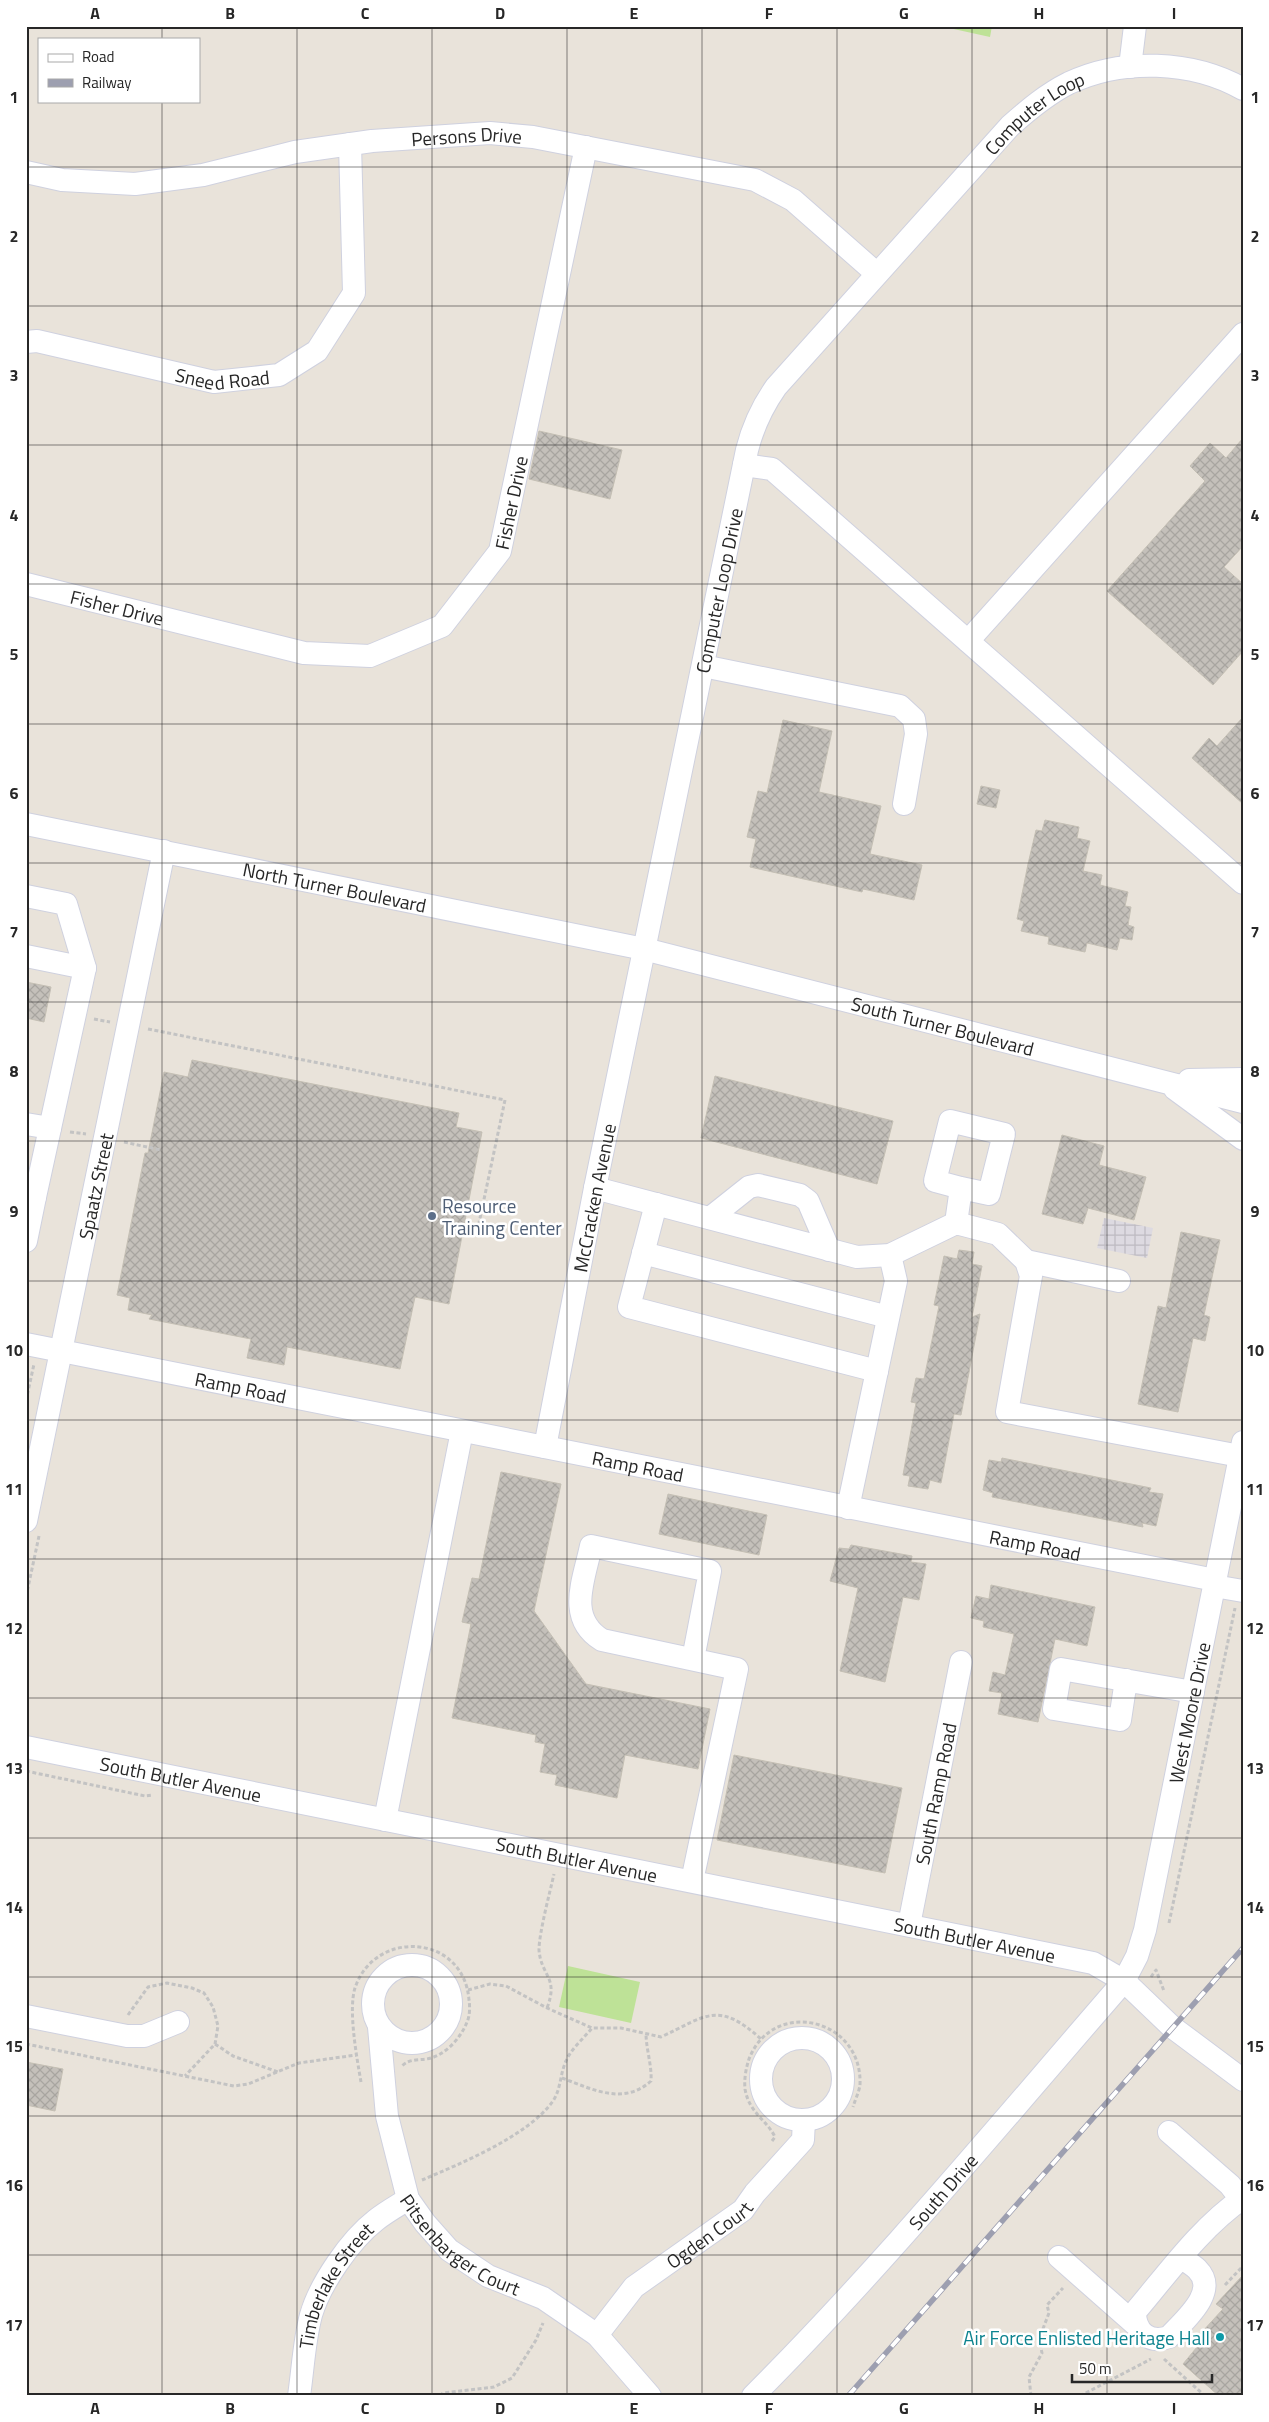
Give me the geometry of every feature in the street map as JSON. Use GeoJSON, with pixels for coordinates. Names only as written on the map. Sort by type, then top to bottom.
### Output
{"type":"FeatureCollection","features":[{"type":"Feature","properties":{"kind":"street"},"geometry":{"type":"LineString","coordinates":[[1130,67],[1135,26]]}},
{"type":"Feature","properties":{"kind":"street","name":"Computer Loop"},"geometry":{"type":"LineString","coordinates":[[876,273],[1010,126],[1050,94],[1085,77],[1130,67],[1166,66],[1205,73],[1243,89]]}},
{"type":"Feature","properties":{"kind":"street","name":"Persons Drive"},"geometry":{"type":"LineString","coordinates":[[26,172],[62,180],[135,184],[203,175],[295,152],[350,144],[490,133],[533,137],[755,180],[793,200],[876,273]]}},
{"type":"Feature","properties":{"kind":"street","name":"Sneed Road"},"geometry":{"type":"LineString","coordinates":[[26,342],[37,342],[214,382],[279,375],[317,351],[354,293],[350,144]]}},
{"type":"Feature","properties":{"kind":"street","name":"Fisher Drive"},"geometry":{"type":"LineString","coordinates":[[26,584],[304,653],[370,656],[442,626],[500,551],[586,147]]}},
{"type":"Feature","properties":{"kind":"street","name":"Computer Loop Drive"},"geometry":{"type":"LineString","coordinates":[[644,949],[752,430],[762,409],[776,387],[876,273]]}},
{"type":"Feature","properties":{"kind":"street"},"geometry":{"type":"LineString","coordinates":[[968,641],[1243,334]]}},
{"type":"Feature","properties":{"kind":"street"},"geometry":{"type":"LineString","coordinates":[[744,465],[772,469],[1243,883]]}},
{"type":"Feature","properties":{"kind":"street"},"geometry":{"type":"LineString","coordinates":[[702,666],[900,706],[914,718],[916,734],[904,804]]}},
{"type":"Feature","properties":{"kind":"street","name":"North Turner Boulevard"},"geometry":{"type":"LineString","coordinates":[[26,824],[644,949]]}},
{"type":"Feature","properties":{"kind":"street","name":"Spaatz Street"},"geometry":{"type":"LineString","coordinates":[[26,1521],[164,851]]}},
{"type":"Feature","properties":{"kind":"street"},"geometry":{"type":"LineString","coordinates":[[26,896],[66,904],[85,968],[50,1128],[31,1196],[26,1240]]}},
{"type":"Feature","properties":{"kind":"street","name":"South Turner Boulevard"},"geometry":{"type":"LineString","coordinates":[[644,949],[1243,1102]]}},
{"type":"Feature","properties":{"kind":"street","name":"McCracken Avenue"},"geometry":{"type":"LineString","coordinates":[[545,1447],[644,949]]}},
{"type":"Feature","properties":{"kind":"street"},"geometry":{"type":"LineString","coordinates":[[26,956],[85,968]]}},
{"type":"Feature","properties":{"kind":"street"},"geometry":{"type":"LineString","coordinates":[[1165,1081],[1243,1079]]}},
{"type":"Feature","properties":{"kind":"street"},"geometry":{"type":"LineString","coordinates":[[1165,1081],[1243,1139]]}},
{"type":"Feature","properties":{"kind":"street"},"geometry":{"type":"LineString","coordinates":[[26,1124],[50,1128]]}},
{"type":"Feature","properties":{"kind":"street"},"geometry":{"type":"LineString","coordinates":[[710,1218],[749,1187],[758,1185],[800,1195],[808,1201],[829,1250]]}},
{"type":"Feature","properties":{"kind":"street"},"geometry":{"type":"LineString","coordinates":[[595,1188],[857,1257],[890,1255],[956,1223],[998,1234],[1026,1261],[1031,1276],[1007,1412],[1241,1449]]}},
{"type":"Feature","properties":{"kind":"street"},"geometry":{"type":"LineString","coordinates":[[956,1223],[961,1188]]}},
{"type":"Feature","properties":{"kind":"street"},"geometry":{"type":"LineString","coordinates":[[656,1204],[629,1307],[877,1371]]}},
{"type":"Feature","properties":{"kind":"street"},"geometry":{"type":"LineString","coordinates":[[643,1254],[888,1317]]}},
{"type":"Feature","properties":{"kind":"street"},"geometry":{"type":"LineString","coordinates":[[848,1508],[896,1282],[890,1255]]}},
{"type":"Feature","properties":{"kind":"street"},"geometry":{"type":"LineString","coordinates":[[1026,1261],[1119,1281]]}},
{"type":"Feature","properties":{"kind":"street","name":"Ramp Road"},"geometry":{"type":"LineString","coordinates":[[32,1345],[848,1508],[1215,1583],[1241,1591]]}},
{"type":"Feature","properties":{"kind":"street"},"geometry":{"type":"LineString","coordinates":[[385,1820],[462,1431]]}},
{"type":"Feature","properties":{"kind":"street","name":"West Moore Drive"},"geometry":{"type":"LineString","coordinates":[[1131,1987],[1137,1956],[1145,1930],[1241,1449]]}},
{"type":"Feature","properties":{"kind":"street"},"geometry":{"type":"LineString","coordinates":[[692,1881],[737,1669],[602,1640],[592,1634],[583,1621],[579,1606],[591,1546],[710,1571],[693,1659]]}},
{"type":"Feature","properties":{"kind":"street","name":"South Ramp Road"},"geometry":{"type":"LineString","coordinates":[[909,1925],[961,1662]]}},
{"type":"Feature","properties":{"kind":"street"},"geometry":{"type":"LineString","coordinates":[[1126,1680],[1193,1692]]}},
{"type":"Feature","properties":{"kind":"street","name":"South Butler Avenue"},"geometry":{"type":"LineString","coordinates":[[26,1748],[1086,1961],[1106,1969],[1131,1987],[1172,2027],[1243,2080]]}},
{"type":"Feature","properties":{"kind":"street","name":"South Drive"},"geometry":{"type":"LineString","coordinates":[[753,2396],[804,2345],[930,2204],[1131,1987]]}},
{"type":"Feature","properties":{"kind":"street"},"geometry":{"type":"LineString","coordinates":[[26,2016],[127,2036],[144,2036],[178,2022]]}},
{"type":"Feature","properties":{"kind":"street","name":"Pitsenbarger Court"},"geometry":{"type":"LineString","coordinates":[[379,2027],[387,2116],[416,2193],[425,2223],[449,2250],[488,2276],[543,2298],[597,2335],[650,2396]]}},
{"type":"Feature","properties":{"kind":"street","name":"Ogden Court"},"geometry":{"type":"LineString","coordinates":[[597,2335],[631,2290],[677,2254],[743,2210],[755,2193],[803,2140],[804,2120]]}},
{"type":"Feature","properties":{"kind":"street"},"geometry":{"type":"LineString","coordinates":[[1136,2324],[1135,2312],[1210,2224],[1242,2200],[1230,2185],[1169,2132]]}},
{"type":"Feature","properties":{"kind":"street","name":"Timberlake Street"},"geometry":{"type":"LineString","coordinates":[[300,2396],[305,2345],[312,2314],[327,2281],[344,2254],[375,2220],[416,2193]]}},
{"type":"Feature","properties":{"kind":"street"},"geometry":{"type":"LineString","coordinates":[[1059,2257],[1136,2324],[1141,2333],[1150,2339],[1169,2337],[1202,2298],[1205,2287],[1202,2277],[1198,2270],[1181,2258]]}},
{"type":"Feature","properties":{"kind":"path"},"geometry":{"type":"LineString","coordinates":[[76,1015],[505,1100],[479,1223]]}},
{"type":"Feature","properties":{"kind":"path"},"geometry":{"type":"LineString","coordinates":[[26,1401],[32,1345]]}},
{"type":"Feature","properties":{"kind":"path"},"geometry":{"type":"LineString","coordinates":[[1167,1929],[1241,1591]]}},
{"type":"Feature","properties":{"kind":"path"},"geometry":{"type":"LineString","coordinates":[[547,2008],[552,1996],[551,1980],[542,1962],[539,1949],[554,1873]]}},
{"type":"Feature","properties":{"kind":"path"},"geometry":{"type":"LineString","coordinates":[[361,2082],[356,2055],[353,2010],[355,1990],[362,1974],[375,1959],[403,1946],[429,1947],[450,1960],[463,1973],[468,1990],[468,2021],[455,2041],[440,2054],[403,2064],[398,2071]]}},
{"type":"Feature","properties":{"kind":"path"},"geometry":{"type":"LineString","coordinates":[[1155,1964],[1166,1997]]}},
{"type":"Feature","properties":{"kind":"path"},"geometry":{"type":"LineString","coordinates":[[1131,1987],[1156,1970]]}},
{"type":"Feature","properties":{"kind":"path"},"geometry":{"type":"LineString","coordinates":[[468,1990],[490,1984],[506,1986],[547,2008],[592,2028],[621,2028],[661,2037],[692,2020],[711,2014],[730,2017],[745,2024],[761,2039]]}},
{"type":"Feature","properties":{"kind":"path"},"geometry":{"type":"LineString","coordinates":[[769,2146],[775,2138],[771,2129],[759,2119],[745,2089],[746,2068],[752,2052],[761,2039],[782,2024],[808,2021],[834,2029],[850,2047],[859,2069],[860,2086],[853,2107]]}},
{"type":"Feature","properties":{"kind":"path"},"geometry":{"type":"LineString","coordinates":[[562,2078],[606,2095],[621,2095],[644,2087],[651,2081],[652,2072],[646,2051],[646,2033]]}},
{"type":"Feature","properties":{"kind":"path"},"geometry":{"type":"LineString","coordinates":[[26,2044],[234,2086],[248,2084],[308,2061],[356,2055]]}},
{"type":"Feature","properties":{"kind":"path"},"geometry":{"type":"LineString","coordinates":[[215,2044],[233,2056],[278,2072]]}},
{"type":"Feature","properties":{"kind":"path"},"geometry":{"type":"LineString","coordinates":[[416,2193],[418,2171]]}},
{"type":"Feature","properties":{"kind":"path"},"geometry":{"type":"LineString","coordinates":[[1031,2396],[1029,2377],[1042,2353],[1040,2340],[1049,2313],[1047,2305],[1076,2272]]}},
{"type":"Feature","properties":{"kind":"path"},"geometry":{"type":"LineString","coordinates":[[440,2396],[443,2393],[494,2387],[512,2378],[536,2340],[539,2328],[554,2306]]}},
{"type":"Feature","properties":{"kind":"path"},"geometry":{"type":"LineString","coordinates":[[1080,2396],[1159,2355],[1205,2396]]}},
{"type":"Feature","properties":{"kind":"path"},"geometry":{"type":"LineString","coordinates":[[466,2390],[468,2396]]}},
{"type":"Feature","properties":{"kind":"shaded area"},"geometry":{"type":"Polygon","coordinates":[[[1104,1218],[1153,1228],[1147,1258],[1097,1248],[1104,1218]]]}},
{"type":"Feature","properties":{"kind":"green space"},"geometry":{"type":"Polygon","coordinates":[[[940,26],[992,26],[990,37],[940,26]]]}},
{"type":"Feature","properties":{"kind":"green space"},"geometry":{"type":"Polygon","coordinates":[[[568,1966],[640,1982],[631,2023],[559,2007],[568,1966]]]}},
{"type":"Feature","properties":{"kind":"building"},"geometry":{"type":"Polygon","coordinates":[[[539,431],[622,450],[610,499],[529,479],[539,431]]]}},
{"type":"Feature","properties":{"kind":"building"},"geometry":{"type":"Polygon","coordinates":[[[1243,438],[1243,546],[1224,567],[1243,584],[1243,651],[1213,685],[1107,591],[1205,481],[1190,466],[1210,443],[1226,458],[1243,438]]]}},
{"type":"Feature","properties":{"kind":"building"},"geometry":{"type":"Polygon","coordinates":[[[1243,717],[1243,804],[1192,758],[1209,738],[1217,746],[1243,717]]]}},
{"type":"Feature","properties":{"kind":"building"},"geometry":{"type":"Polygon","coordinates":[[[783,720],[832,731],[819,792],[881,806],[870,854],[922,865],[914,900],[863,889],[862,892],[750,867],[756,839],[747,837],[758,791],[767,793],[783,720]]]}},
{"type":"Feature","properties":{"kind":"building"},"geometry":{"type":"Polygon","coordinates":[[[981,786],[1000,790],[996,808],[977,804],[981,786]]]}},
{"type":"Feature","properties":{"kind":"building"},"geometry":{"type":"Polygon","coordinates":[[[1045,820],[1079,827],[1077,838],[1090,841],[1083,871],[1102,875],[1100,885],[1128,892],[1125,906],[1131,907],[1128,925],[1134,927],[1132,940],[1120,938],[1117,950],[1087,943],[1085,952],[1048,944],[1049,937],[1021,931],[1024,921],[1017,919],[1028,864],[1036,830],[1042,831],[1045,820]]]}},
{"type":"Feature","properties":{"kind":"building"},"geometry":{"type":"Polygon","coordinates":[[[26,982],[51,987],[44,1022],[26,1018],[26,982]]]}},
{"type":"Feature","properties":{"kind":"building"},"geometry":{"type":"Polygon","coordinates":[[[192,1060],[459,1113],[456,1127],[482,1132],[449,1304],[415,1297],[400,1369],[287,1347],[284,1365],[247,1358],[251,1339],[149,1319],[152,1315],[128,1310],[130,1298],[117,1295],[145,1153],[148,1153],[164,1072],[188,1077],[192,1060]]]}},
{"type":"Feature","properties":{"kind":"building"},"geometry":{"type":"Polygon","coordinates":[[[715,1076],[893,1121],[877,1184],[701,1138],[715,1076]]]}},
{"type":"Feature","properties":{"kind":"building"},"geometry":{"type":"Polygon","coordinates":[[[1062,1135],[1104,1146],[1099,1165],[1146,1177],[1134,1220],[1088,1208],[1083,1224],[1042,1214],[1062,1135]]]}},
{"type":"Feature","properties":{"kind":"building"},"geometry":{"type":"Polygon","coordinates":[[[1181,1232],[1220,1240],[1204,1315],[1210,1317],[1205,1341],[1193,1338],[1178,1412],[1138,1404],[1158,1306],[1166,1308],[1181,1232]]]}},
{"type":"Feature","properties":{"kind":"building"},"geometry":{"type":"Polygon","coordinates":[[[959,1250],[974,1252],[972,1264],[982,1266],[972,1317],[980,1314],[961,1415],[954,1414],[941,1483],[930,1480],[928,1489],[908,1486],[910,1476],[903,1475],[916,1403],[911,1402],[916,1378],[924,1379],[939,1306],[934,1305],[944,1256],[957,1259],[959,1250]]]}},
{"type":"Feature","properties":{"kind":"building"},"geometry":{"type":"Polygon","coordinates":[[[1002,1458],[1151,1488],[1149,1492],[1163,1494],[1156,1526],[1142,1523],[1143,1527],[992,1497],[993,1493],[983,1490],[989,1460],[1001,1462],[1002,1458]]]}},
{"type":"Feature","properties":{"kind":"building"},"geometry":{"type":"Polygon","coordinates":[[[501,1472],[561,1484],[534,1611],[586,1684],[710,1709],[698,1769],[625,1755],[617,1798],[555,1785],[557,1775],[540,1772],[545,1744],[535,1742],[536,1735],[452,1718],[471,1624],[462,1622],[472,1578],[479,1579],[501,1472]]]}},
{"type":"Feature","properties":{"kind":"building"},"geometry":{"type":"Polygon","coordinates":[[[668,1494],[767,1515],[759,1555],[659,1534],[668,1494]]]}},
{"type":"Feature","properties":{"kind":"building"},"geometry":{"type":"Polygon","coordinates":[[[851,1545],[912,1556],[911,1562],[926,1564],[919,1600],[903,1597],[885,1682],[840,1671],[858,1588],[830,1581],[839,1548],[849,1549],[851,1545]]]}},
{"type":"Feature","properties":{"kind":"building"},"geometry":{"type":"Polygon","coordinates":[[[991,1585],[1095,1607],[1087,1646],[1055,1639],[1038,1722],[998,1714],[1002,1693],[989,1691],[993,1672],[1005,1675],[1014,1634],[983,1627],[984,1621],[971,1618],[976,1596],[989,1599],[991,1585]]]}},
{"type":"Feature","properties":{"kind":"building"},"geometry":{"type":"Polygon","coordinates":[[[734,1755],[902,1788],[885,1873],[717,1840],[734,1755]]]}},
{"type":"Feature","properties":{"kind":"building"},"geometry":{"type":"Polygon","coordinates":[[[26,2062],[63,2069],[55,2111],[26,2105],[26,2062]]]}},
{"type":"Feature","properties":{"kind":"building","name":"Air Force Enlisted Heritage Hall"},"geometry":{"type":"Polygon","coordinates":[[[1243,2275],[1243,2396],[1219,2396],[1183,2364],[1197,2347],[1192,2343],[1223,2309],[1216,2304],[1243,2275]]]}},
{"type":"Feature","properties":{"kind":"railway"},"geometry":{"type":"LineString","coordinates":[[848,2396],[1243,1948]]}},
{"type":"Feature","properties":{"kind":"place","name":"Resource Training Center"},"geometry":{"type":"Point","coordinates":[432,1216]}},
{"type":"Feature","properties":{"kind":"place","name":"Air Force Enlisted Heritage Hall"},"geometry":{"type":"Point","coordinates":[1220,2337]}}]}
